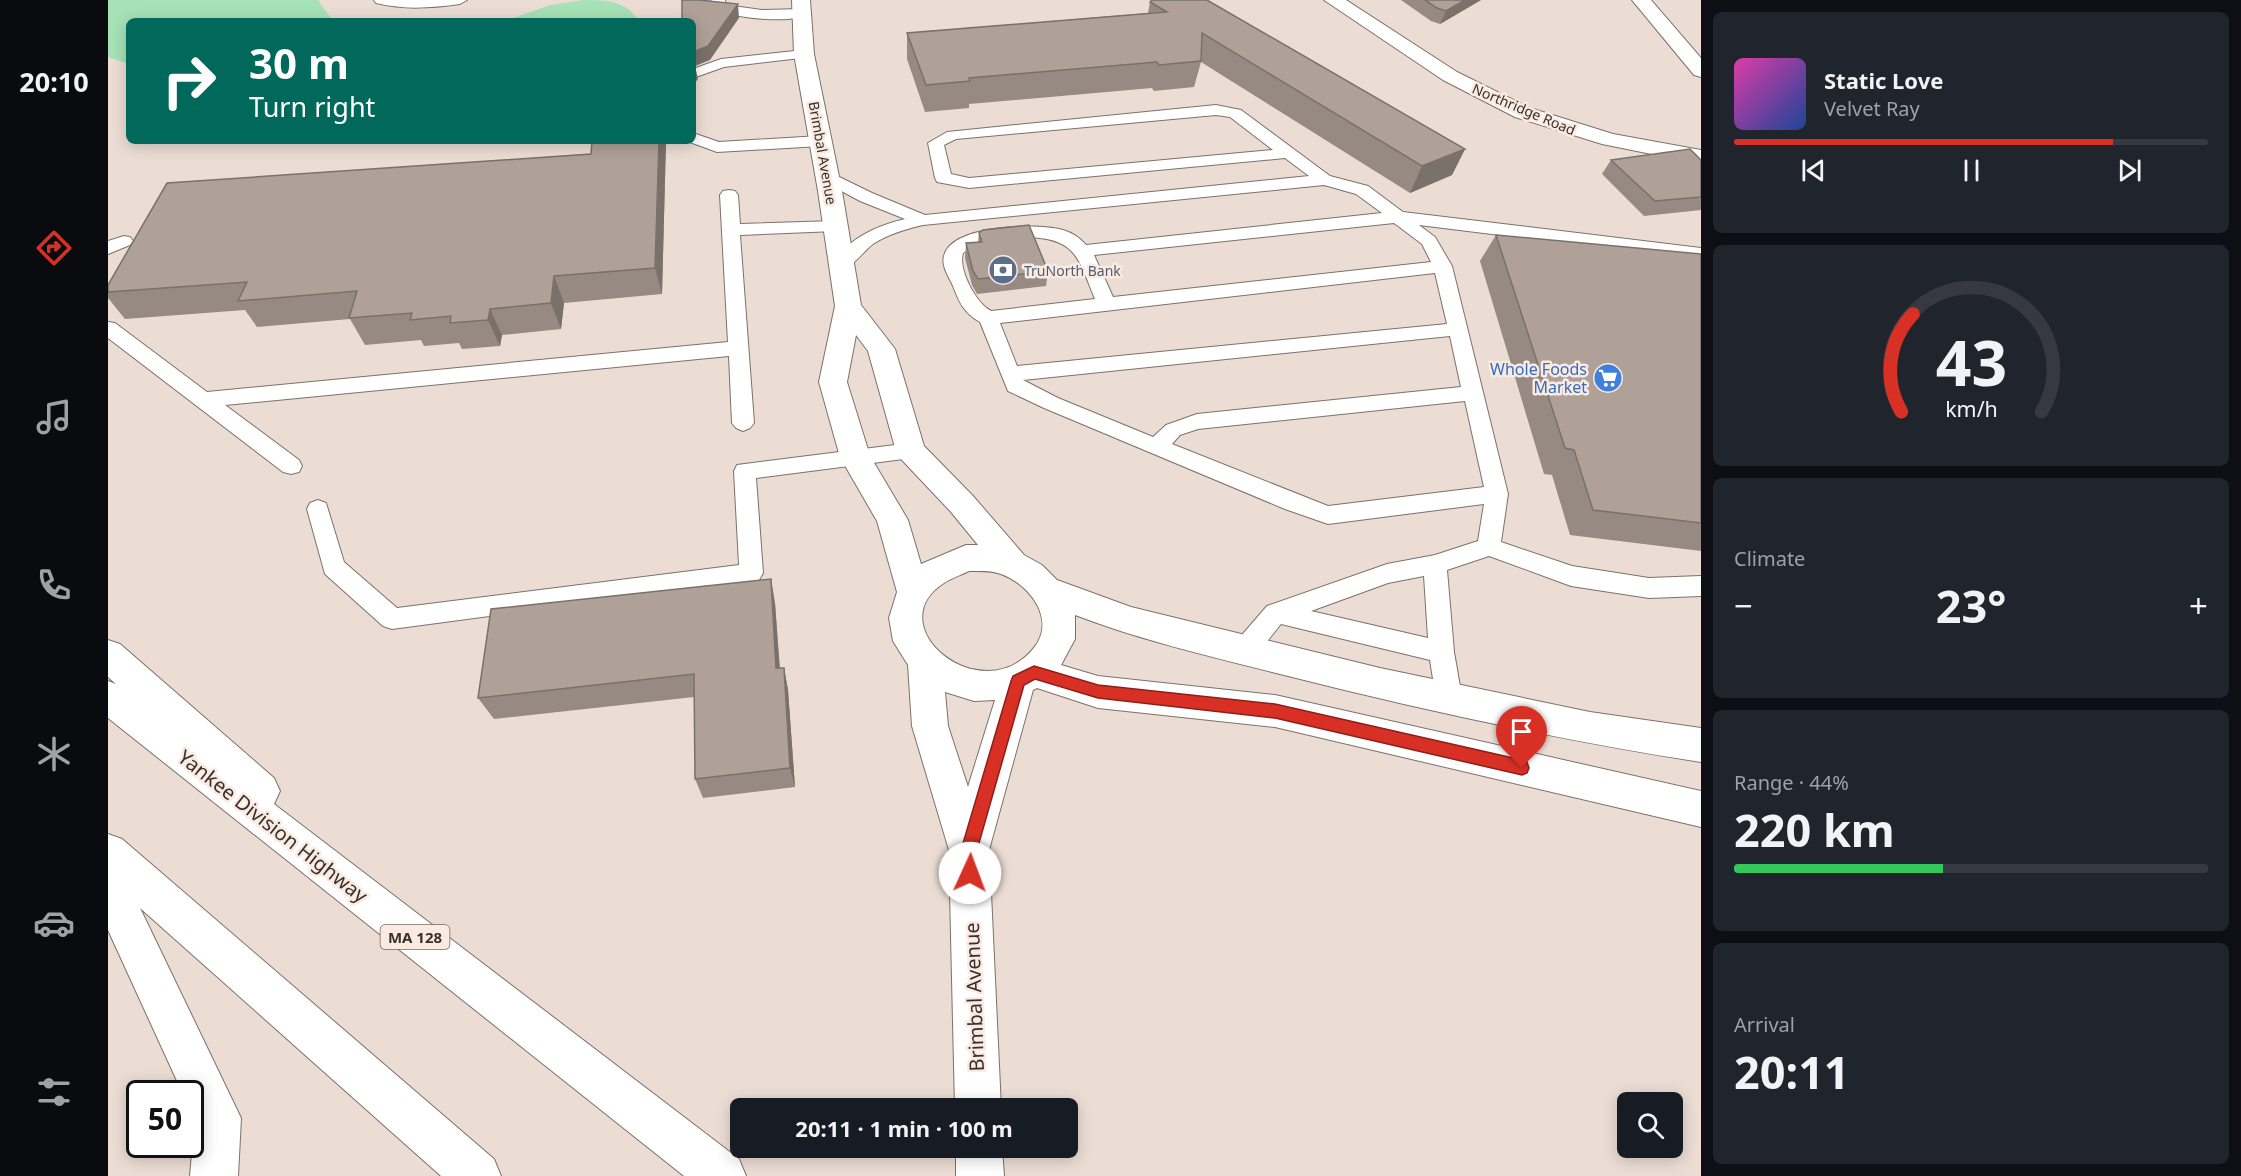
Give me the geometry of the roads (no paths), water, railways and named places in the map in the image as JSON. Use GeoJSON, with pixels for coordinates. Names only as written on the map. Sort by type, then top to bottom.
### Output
{"type":"FeatureCollection","features":[{"type":"Feature","properties":{"kind":"main road","name":"Northridge Road"},"geometry":{"type":"LineString","coordinates":[[1333,0],[1467,86],[1510,106],[1579,132],[1637,148],[1701,157]]}},
{"type":"Feature","properties":{"kind":"main road"},"geometry":{"type":"LineString","coordinates":[[1641,0],[1701,71]]}},
{"type":"Feature","properties":{"kind":"main road","name":"Brimbal Avenue"},"geometry":{"type":"LineString","coordinates":[[802,6],[804,54],[836,226],[848,306]]}},
{"type":"Feature","properties":{"kind":"main road"},"geometry":{"type":"LineString","coordinates":[[848,306],[881,349],[911,451],[1012,564]]}},
{"type":"Feature","properties":{"kind":"main road"},"geometry":{"type":"LineString","coordinates":[[848,306],[832,382],[855,457],[891,520],[913,591]]}},
{"type":"Feature","properties":{"kind":"main road"},"geometry":{"type":"LineString","coordinates":[[966,558],[989,558],[1012,564],[1032,575],[1047,590],[1058,611],[1059,633],[1051,654],[1026,676],[993,687],[969,685],[945,677],[926,663],[913,646],[906,628],[906,609],[913,591],[926,576],[944,564],[966,558]]}},
{"type":"Feature","properties":{"kind":"main road"},"geometry":{"type":"LineString","coordinates":[[1047,590],[1128,621],[1380,684],[1590,728],[1693,744]]}},
{"type":"Feature","properties":{"kind":"main road"},"geometry":{"type":"LineString","coordinates":[[108,655],[495,999]]}},
{"type":"Feature","properties":{"kind":"main road"},"geometry":{"type":"LineString","coordinates":[[926,663],[930,726],[969,850]]}},
{"type":"Feature","properties":{"kind":"main road"},"geometry":{"type":"LineString","coordinates":[[1026,676],[1098,692],[1275,711],[1701,809]]}},
{"type":"Feature","properties":{"kind":"main road"},"geometry":{"type":"LineString","coordinates":[[969,850],[1026,676]]}},
{"type":"Feature","properties":{"kind":"main road","name":"Yankee Division Highway"},"geometry":{"type":"LineString","coordinates":[[108,697],[722,1176]]}},
{"type":"Feature","properties":{"kind":"main road","name":"Brimbal Avenue"},"geometry":{"type":"LineString","coordinates":[[969,850],[978,1098]]}},
{"type":"Feature","properties":{"kind":"main road"},"geometry":{"type":"LineString","coordinates":[[108,853],[477,1176]]}},
{"type":"Feature","properties":{"kind":"main road"},"geometry":{"type":"LineString","coordinates":[[108,885],[218,1118],[214,1176]]}},
{"type":"Feature","properties":{"kind":"main road"},"geometry":{"type":"LineString","coordinates":[[979,1158],[980,1176]]}},
{"type":"Feature","properties":{"kind":"lane"},"geometry":{"type":"LineString","coordinates":[[381,0],[391,3],[431,5],[460,0]]}},
{"type":"Feature","properties":{"kind":"lane"},"geometry":{"type":"LineString","coordinates":[[718,0],[720,8],[737,13],[768,15],[802,6]]}},
{"type":"Feature","properties":{"kind":"lane"},"geometry":{"type":"LineString","coordinates":[[696,73],[721,63],[804,54]]}},
{"type":"Feature","properties":{"kind":"lane"},"geometry":{"type":"LineString","coordinates":[[1290,153],[969,183],[943,178],[936,143],[953,135],[1216,110],[1234,113],[1290,153],[1324,180]]}},
{"type":"Feature","properties":{"kind":"lane"},"geometry":{"type":"LineString","coordinates":[[696,139],[717,147],[820,141]]}},
{"type":"Feature","properties":{"kind":"lane"},"geometry":{"type":"LineString","coordinates":[[827,176],[866,197],[923,220]]}},
{"type":"Feature","properties":{"kind":"lane"},"geometry":{"type":"LineString","coordinates":[[842,264],[862,241],[887,229],[923,220],[1324,180],[1362,190],[1429,241],[1443,266],[1497,494],[1489,547]]}},
{"type":"Feature","properties":{"kind":"lane"},"geometry":{"type":"LineString","coordinates":[[729,195],[743,423]]}},
{"type":"Feature","properties":{"kind":"lane"},"geometry":{"type":"LineString","coordinates":[[1083,251],[1398,217],[1701,254]]}},
{"type":"Feature","properties":{"kind":"lane"},"geometry":{"type":"LineString","coordinates":[[731,230],[836,226]]}},
{"type":"Feature","properties":{"kind":"lane"},"geometry":{"type":"LineString","coordinates":[[1106,304],[1083,251],[1069,238],[1056,232],[1041,230],[974,238],[953,251],[952,262],[972,310],[988,318],[1443,266]]}},
{"type":"Feature","properties":{"kind":"lane"},"geometry":{"type":"LineString","coordinates":[[988,318],[1015,386],[1293,503],[1328,515],[1497,494]]}},
{"type":"Feature","properties":{"kind":"lane"},"geometry":{"type":"LineString","coordinates":[[108,328],[291,466]]}},
{"type":"Feature","properties":{"kind":"lane"},"geometry":{"type":"LineString","coordinates":[[1010,374],[1458,329]]}},
{"type":"Feature","properties":{"kind":"lane"},"geometry":{"type":"LineString","coordinates":[[204,400],[738,348]]}},
{"type":"Feature","properties":{"kind":"lane"},"geometry":{"type":"LineString","coordinates":[[1156,447],[1173,430],[1197,422],[1473,393]]}},
{"type":"Feature","properties":{"kind":"lane"},"geometry":{"type":"LineString","coordinates":[[318,509],[333,567],[392,619],[751,573],[746,471],[911,451]]}},
{"type":"Feature","properties":{"kind":"lane"},"geometry":{"type":"LineString","coordinates":[[1244,651],[1276,613],[1387,574],[1435,564],[1489,547],[1571,576],[1649,588],[1701,586]]}},
{"type":"Feature","properties":{"kind":"lane"},"geometry":{"type":"LineString","coordinates":[[1435,564],[1441,652],[1449,698]]}},
{"type":"Feature","properties":{"kind":"lane"},"geometry":{"type":"LineString","coordinates":[[1276,613],[1441,652]]}},
{"type":"Feature","properties":{"kind":"place","name":"TruNorth Bank"},"geometry":{"type":"Point","coordinates":[1003,270]}},
{"type":"Feature","properties":{"kind":"place","name":"Whole Foods Market"},"geometry":{"type":"Point","coordinates":[1608,378]}}]}
